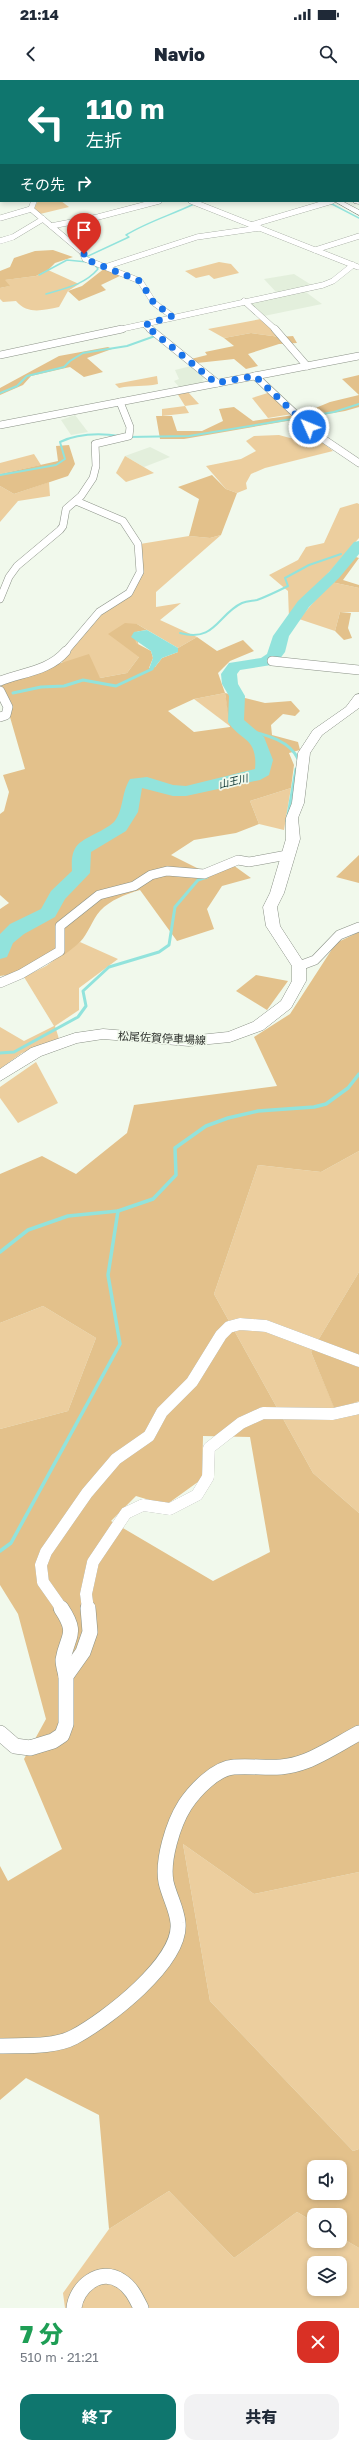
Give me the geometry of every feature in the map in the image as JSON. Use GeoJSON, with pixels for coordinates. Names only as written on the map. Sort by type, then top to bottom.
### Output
{"type":"FeatureCollection","features":[{"type":"Feature","properties":{"kind":"main road"},"geometry":{"type":"LineString","coordinates":[[299,966],[273,926],[270,917],[270,907],[279,885],[293,839],[292,818],[298,803],[300,772],[304,753],[318,733],[350,710],[357,704],[359,698]]}},
{"type":"Feature","properties":{"kind":"main road","name":"松尾佐賀停車場線"},"geometry":{"type":"LineString","coordinates":[[0,1076],[36,1052],[75,1038],[103,1034],[190,1041],[212,1040],[245,1032],[268,1021],[286,1004],[299,981],[299,966]]}},
{"type":"Feature","properties":{"kind":"street"},"geometry":{"type":"LineString","coordinates":[[0,218],[30,209],[34,202]]}},
{"type":"Feature","properties":{"kind":"street"},"geometry":{"type":"LineString","coordinates":[[51,226],[155,202]]}},
{"type":"Feature","properties":{"kind":"street"},"geometry":{"type":"LineString","coordinates":[[194,202],[356,266]]}},
{"type":"Feature","properties":{"kind":"street"},"geometry":{"type":"LineString","coordinates":[[251,225],[329,202]]}},
{"type":"Feature","properties":{"kind":"street"},"geometry":{"type":"LineString","coordinates":[[339,202],[359,213]]}},
{"type":"Feature","properties":{"kind":"street"},"geometry":{"type":"LineString","coordinates":[[30,209],[82,252],[85,259],[140,281],[154,303],[172,316]]}},
{"type":"Feature","properties":{"kind":"street"},"geometry":{"type":"LineString","coordinates":[[0,241],[13,237],[43,219]]}},
{"type":"Feature","properties":{"kind":"street"},"geometry":{"type":"LineString","coordinates":[[105,266],[197,237],[260,228]]}},
{"type":"Feature","properties":{"kind":"street"},"geometry":{"type":"LineString","coordinates":[[315,250],[359,236]]}},
{"type":"Feature","properties":{"kind":"street"},"geometry":{"type":"LineString","coordinates":[[0,355],[72,338],[145,325],[172,316],[323,285],[333,281],[356,266]]}},
{"type":"Feature","properties":{"kind":"street"},"geometry":{"type":"LineString","coordinates":[[244,301],[279,332],[306,366]]}},
{"type":"Feature","properties":{"kind":"street"},"geometry":{"type":"LineString","coordinates":[[145,325],[216,383]]}},
{"type":"Feature","properties":{"kind":"street"},"geometry":{"type":"LineString","coordinates":[[0,425],[359,356]]}},
{"type":"Feature","properties":{"kind":"street"},"geometry":{"type":"LineString","coordinates":[[255,376],[319,436],[359,463]]}},
{"type":"Feature","properties":{"kind":"street"},"geometry":{"type":"LineString","coordinates":[[0,599],[9,577],[17,566],[63,526],[66,509],[76,501],[96,472],[95,444],[104,440],[127,437],[130,427],[120,402]]}},
{"type":"Feature","properties":{"kind":"street"},"geometry":{"type":"LineString","coordinates":[[0,681],[16,675],[38,670],[58,660],[99,612],[129,593],[140,572],[138,544],[123,521],[76,501]]}},
{"type":"Feature","properties":{"kind":"street"},"geometry":{"type":"LineString","coordinates":[[272,661],[359,670]]}},
{"type":"Feature","properties":{"kind":"street"},"geometry":{"type":"LineString","coordinates":[[0,691],[8,707],[6,715],[0,717]]}},
{"type":"Feature","properties":{"kind":"street"},"geometry":{"type":"LineString","coordinates":[[0,983],[21,974],[60,951],[60,926],[99,895],[134,886],[151,875],[167,871],[204,874],[217,867],[238,860],[249,862],[287,855]]}},
{"type":"Feature","properties":{"kind":"street"},"geometry":{"type":"LineString","coordinates":[[299,966],[310,966],[317,962],[335,937],[359,927]]}},
{"type":"Feature","properties":{"kind":"street"},"geometry":{"type":"LineString","coordinates":[[0,1733],[15,1746],[30,1748],[53,1741],[62,1734],[66,1724],[66,1676],[63,1661],[71,1638],[71,1627],[64,1613],[43,1582],[41,1565],[46,1552],[92,1487],[116,1459],[149,1436],[162,1412],[192,1382],[221,1335],[229,1327],[240,1324],[266,1326],[359,1361]]}},
{"type":"Feature","properties":{"kind":"street"},"geometry":{"type":"LineString","coordinates":[[66,1676],[83,1652],[90,1632],[86,1594],[93,1562],[126,1513],[133,1508],[145,1504],[170,1509],[200,1493],[209,1478],[208,1448],[212,1441],[224,1436],[251,1417],[271,1413],[338,1415],[359,1408]]}},
{"type":"Feature","properties":{"kind":"street"},"geometry":{"type":"LineString","coordinates":[[0,2046],[55,2043],[74,2037],[134,1996],[170,1953],[176,1941],[178,1923],[166,1881],[165,1854],[185,1805],[204,1784],[219,1772],[233,1767],[275,1769],[306,1761],[359,1733]]}},
{"type":"Feature","properties":{"kind":"street"},"geometry":{"type":"LineString","coordinates":[[74,2308],[74,2303],[83,2285],[98,2277],[118,2278],[132,2290],[141,2308]]}},
{"type":"Feature","properties":{"kind":"shaded area"},"geometry":{"type":"Polygon","coordinates":[[[37,202],[62,202],[69,207],[40,214],[34,208],[37,202]]]}},
{"type":"Feature","properties":{"kind":"shaded area"},"geometry":{"type":"Polygon","coordinates":[[[53,250],[73,257],[55,263],[48,270],[36,276],[5,280],[10,286],[0,288],[0,271],[10,267],[14,258],[35,251],[53,250]]]}},
{"type":"Feature","properties":{"kind":"shaded area"},"geometry":{"type":"Polygon","coordinates":[[[219,262],[231,264],[239,273],[214,279],[209,275],[196,278],[185,271],[219,262]]]}},
{"type":"Feature","properties":{"kind":"shaded area"},"geometry":{"type":"Polygon","coordinates":[[[105,268],[124,274],[101,285],[106,290],[79,301],[68,291],[82,286],[105,268]]]}},
{"type":"Feature","properties":{"kind":"shaded area"},"geometry":{"type":"Polygon","coordinates":[[[48,270],[79,284],[68,291],[59,307],[31,310],[16,301],[3,302],[0,299],[0,288],[9,286],[4,280],[36,276],[48,270]]]}},
{"type":"Feature","properties":{"kind":"shaded area"},"geometry":{"type":"Polygon","coordinates":[[[294,274],[313,286],[277,293],[264,279],[294,274]]]}},
{"type":"Feature","properties":{"kind":"shaded area"},"geometry":{"type":"Polygon","coordinates":[[[303,290],[322,304],[264,316],[248,302],[303,290]]]}},
{"type":"Feature","properties":{"kind":"shaded area"},"geometry":{"type":"Polygon","coordinates":[[[261,319],[280,337],[251,333],[224,338],[208,329],[261,319]]]}},
{"type":"Feature","properties":{"kind":"shaded area"},"geometry":{"type":"Polygon","coordinates":[[[251,333],[280,337],[293,336],[297,343],[279,344],[248,354],[258,366],[246,369],[234,359],[197,363],[191,359],[207,355],[205,352],[234,346],[224,338],[251,333]]]}},
{"type":"Feature","properties":{"kind":"shaded area"},"geometry":{"type":"Polygon","coordinates":[[[108,347],[112,349],[87,358],[103,372],[84,377],[70,367],[31,376],[23,385],[0,395],[0,388],[59,356],[108,347]]]}},
{"type":"Feature","properties":{"kind":"shaded area"},"geometry":{"type":"Polygon","coordinates":[[[191,366],[207,378],[202,379],[206,384],[180,388],[174,381],[179,379],[175,370],[191,366]]]}},
{"type":"Feature","properties":{"kind":"shaded area"},"geometry":{"type":"Polygon","coordinates":[[[359,375],[359,395],[342,379],[359,375]]]}},
{"type":"Feature","properties":{"kind":"shaded area"},"geometry":{"type":"Polygon","coordinates":[[[157,376],[158,384],[119,388],[115,384],[157,376]]]}},
{"type":"Feature","properties":{"kind":"shaded area"},"geometry":{"type":"Polygon","coordinates":[[[187,391],[199,404],[185,406],[177,393],[187,391]]]}},
{"type":"Feature","properties":{"kind":"shaded area"},"geometry":{"type":"Polygon","coordinates":[[[271,392],[292,414],[268,418],[252,398],[271,392]]]}},
{"type":"Feature","properties":{"kind":"shaded area"},"geometry":{"type":"Polygon","coordinates":[[[359,395],[359,407],[345,411],[184,439],[160,439],[156,416],[172,416],[177,431],[202,431],[223,421],[219,409],[234,407],[253,421],[301,414],[330,402],[359,395]]]}},
{"type":"Feature","properties":{"kind":"shaded area"},"geometry":{"type":"Polygon","coordinates":[[[185,406],[189,413],[162,416],[162,409],[185,406]]]}},
{"type":"Feature","properties":{"kind":"shaded area"},"geometry":{"type":"Polygon","coordinates":[[[75,415],[88,432],[71,435],[61,420],[75,415]]]}},
{"type":"Feature","properties":{"kind":"shaded area"},"geometry":{"type":"Polygon","coordinates":[[[279,435],[290,438],[313,435],[333,451],[265,468],[251,474],[246,483],[247,489],[237,493],[226,489],[206,466],[241,459],[256,451],[246,441],[254,436],[279,435]]]}},
{"type":"Feature","properties":{"kind":"shaded area"},"geometry":{"type":"Polygon","coordinates":[[[69,445],[75,464],[68,476],[14,494],[0,486],[0,474],[58,461],[56,446],[69,445]]]}},
{"type":"Feature","properties":{"kind":"shaded area"},"geometry":{"type":"Polygon","coordinates":[[[150,447],[170,457],[144,467],[125,456],[150,447]]]}},
{"type":"Feature","properties":{"kind":"shaded area"},"geometry":{"type":"Polygon","coordinates":[[[34,454],[41,465],[0,474],[0,463],[34,454]]]}},
{"type":"Feature","properties":{"kind":"shaded area"},"geometry":{"type":"Polygon","coordinates":[[[125,456],[154,473],[126,482],[116,473],[125,456]]]}},
{"type":"Feature","properties":{"kind":"shaded area"},"geometry":{"type":"Polygon","coordinates":[[[212,475],[226,489],[237,493],[221,535],[210,538],[189,536],[199,499],[178,487],[212,475]]]}},
{"type":"Feature","properties":{"kind":"shaded area"},"geometry":{"type":"Polygon","coordinates":[[[49,482],[50,496],[18,501],[0,522],[0,486],[14,494],[49,482]]]}},
{"type":"Feature","properties":{"kind":"shaded area"},"geometry":{"type":"Polygon","coordinates":[[[357,503],[359,504],[359,538],[289,618],[288,591],[269,575],[298,560],[306,547],[324,543],[340,508],[357,503]]]}},
{"type":"Feature","properties":{"kind":"shaded area"},"geometry":{"type":"Polygon","coordinates":[[[221,535],[156,592],[156,607],[181,603],[160,620],[197,637],[178,648],[137,624],[139,657],[127,673],[100,678],[61,662],[105,608],[129,596],[142,572],[140,544],[189,536],[210,538],[221,535]]]}},
{"type":"Feature","properties":{"kind":"shaded area"},"geometry":{"type":"Polygon","coordinates":[[[353,556],[359,558],[343,580],[359,585],[359,588],[331,582],[353,556]]]}},
{"type":"Feature","properties":{"kind":"shaded area"},"geometry":{"type":"Polygon","coordinates":[[[331,582],[359,588],[359,612],[340,612],[335,631],[299,619],[331,582]]]}},
{"type":"Feature","properties":{"kind":"shaded area"},"geometry":{"type":"Polygon","coordinates":[[[340,612],[351,613],[348,628],[352,638],[344,640],[335,631],[340,612]]]}},
{"type":"Feature","properties":{"kind":"shaded area"},"geometry":{"type":"Polygon","coordinates":[[[125,623],[137,624],[147,630],[134,632],[136,643],[151,651],[153,658],[149,668],[155,667],[162,658],[178,652],[178,648],[197,637],[217,651],[243,640],[254,651],[230,661],[218,673],[225,693],[265,703],[291,701],[300,711],[295,716],[283,714],[271,725],[272,735],[298,742],[300,750],[289,753],[294,765],[291,788],[250,801],[259,824],[236,833],[194,840],[171,855],[209,874],[233,865],[251,878],[222,886],[207,909],[214,929],[177,941],[140,890],[118,898],[104,907],[97,915],[83,939],[62,956],[43,966],[11,975],[0,976],[0,909],[9,903],[0,895],[0,814],[4,811],[9,792],[3,775],[25,769],[1,686],[8,680],[89,654],[100,678],[127,673],[139,657],[108,634],[125,623]],[[225,693],[194,699],[168,711],[194,732],[230,727],[225,693]]]}},
{"type":"Feature","properties":{"kind":"shaded area"},"geometry":{"type":"Polygon","coordinates":[[[225,693],[231,727],[194,699],[225,693]]]}},
{"type":"Feature","properties":{"kind":"shaded area"},"geometry":{"type":"Polygon","coordinates":[[[291,788],[284,830],[259,824],[250,801],[291,788]]]}},
{"type":"Feature","properties":{"kind":"shaded area"},"geometry":{"type":"Polygon","coordinates":[[[359,855],[359,883],[336,877],[359,855]]]}},
{"type":"Feature","properties":{"kind":"shaded area"},"geometry":{"type":"Polygon","coordinates":[[[359,932],[359,1151],[321,1172],[258,1165],[214,1294],[313,1473],[359,1513],[359,1872],[254,1894],[183,1844],[210,2001],[353,2151],[359,2149],[359,2248],[347,2241],[347,2208],[307,2208],[307,2218],[297,2212],[234,2258],[169,2191],[109,2229],[99,2115],[26,2078],[0,2100],[0,1866],[8,1881],[62,1849],[24,1759],[46,1719],[18,1614],[0,1585],[0,1429],[68,1411],[96,1338],[43,1306],[0,1323],[0,1174],[42,1156],[76,1174],[127,1133],[134,1105],[277,1086],[254,1037],[290,1014],[336,943],[359,932]],[[203,1436],[202,1479],[166,1505],[136,1496],[111,1521],[213,1581],[270,1552],[250,1437],[203,1436]]]}},
{"type":"Feature","properties":{"kind":"shaded area"},"geometry":{"type":"Polygon","coordinates":[[[80,942],[118,959],[79,988],[79,1010],[55,1026],[59,1039],[22,1053],[0,1069],[0,1027],[24,1041],[54,1026],[24,977],[46,966],[80,942]]]}},
{"type":"Feature","properties":{"kind":"shaded area"},"geometry":{"type":"Polygon","coordinates":[[[256,975],[288,981],[267,1010],[236,991],[256,975]]]}},
{"type":"Feature","properties":{"kind":"shaded area"},"geometry":{"type":"Polygon","coordinates":[[[36,1062],[58,1103],[18,1123],[0,1098],[0,1087],[36,1062]]]}},
{"type":"Feature","properties":{"kind":"shaded area"},"geometry":{"type":"Polygon","coordinates":[[[359,1151],[359,1272],[311,1352],[335,1409],[359,1401],[359,1513],[313,1473],[214,1294],[258,1165],[321,1172],[359,1151]]]}},
{"type":"Feature","properties":{"kind":"shaded area"},"geometry":{"type":"Polygon","coordinates":[[[359,1272],[359,1401],[335,1410],[311,1352],[359,1272]]]}},
{"type":"Feature","properties":{"kind":"shaded area"},"geometry":{"type":"Polygon","coordinates":[[[43,1306],[96,1338],[68,1411],[0,1429],[0,1323],[43,1306]]]}},
{"type":"Feature","properties":{"kind":"shaded area"},"geometry":{"type":"Polygon","coordinates":[[[183,1844],[254,1894],[359,1872],[359,2149],[353,2151],[210,2001],[183,1844]]]}},
{"type":"Feature","properties":{"kind":"shaded area"},"geometry":{"type":"Polygon","coordinates":[[[169,2191],[234,2258],[297,2212],[307,2218],[307,2248],[347,2248],[347,2241],[359,2248],[359,2308],[65,2308],[63,2293],[109,2229],[169,2191]]]}},
{"type":"Feature","properties":{"kind":"water"},"geometry":{"type":"Polygon","coordinates":[[[147,630],[178,648],[178,652],[162,658],[155,667],[149,669],[153,658],[151,651],[131,637],[134,632],[147,630]]]}},
{"type":"Feature","properties":{"kind":"waterway"},"geometry":{"type":"LineString","coordinates":[[330,203],[359,218]]}},
{"type":"Feature","properties":{"kind":"waterway"},"geometry":{"type":"LineString","coordinates":[[86,257],[129,237],[126,235],[142,226],[194,204]]}},
{"type":"Feature","properties":{"kind":"waterway"},"geometry":{"type":"LineString","coordinates":[[39,275],[67,260],[87,262]]}},
{"type":"Feature","properties":{"kind":"waterway"},"geometry":{"type":"LineString","coordinates":[[46,294],[68,288],[87,279],[98,269],[95,265]]}},
{"type":"Feature","properties":{"kind":"waterway"},"geometry":{"type":"LineString","coordinates":[[0,393],[17,386],[27,376],[64,367],[70,361],[83,353],[127,346],[155,336],[153,334]]}},
{"type":"Feature","properties":{"kind":"waterway"},"geometry":{"type":"LineString","coordinates":[[128,437],[189,436],[334,412],[359,404]]}},
{"type":"Feature","properties":{"kind":"waterway"},"geometry":{"type":"LineString","coordinates":[[0,475],[56,465],[65,459],[60,442],[67,439],[89,434],[120,436]]}},
{"type":"Feature","properties":{"kind":"waterway","name":"山王川"},"geometry":{"type":"LineString","coordinates":[[0,952],[5,940],[17,929],[48,913],[58,895],[81,873],[80,855],[84,848],[120,827],[129,812],[132,790],[136,783],[147,782],[173,790],[186,791],[201,789],[236,778],[254,776],[263,771],[264,760],[256,737],[236,722],[237,696],[230,684],[229,674],[235,666],[265,662],[273,657],[277,652],[281,636],[303,604],[334,575],[359,545]]}},
{"type":"Feature","properties":{"kind":"waterway"},"geometry":{"type":"LineString","coordinates":[[180,633],[192,635],[209,631],[234,608],[242,603],[257,600],[288,586],[285,578],[309,565],[341,554]]}},
{"type":"Feature","properties":{"kind":"waterway"},"geometry":{"type":"LineString","coordinates":[[13,693],[41,687],[64,686],[83,680],[116,686],[152,669],[154,664]]}},
{"type":"Feature","properties":{"kind":"waterway"},"geometry":{"type":"LineString","coordinates":[[250,731],[271,737],[284,743],[290,748],[298,759]]}},
{"type":"Feature","properties":{"kind":"waterway"},"geometry":{"type":"LineString","coordinates":[[287,821],[296,769]]}},
{"type":"Feature","properties":{"kind":"waterway"},"geometry":{"type":"LineString","coordinates":[[0,1053],[14,1052],[78,1017],[86,1006],[83,991],[109,967],[159,952],[169,945],[175,907],[198,880],[207,877]]}},
{"type":"Feature","properties":{"kind":"waterway"},"geometry":{"type":"LineString","coordinates":[[118,1211],[153,1199],[176,1175],[175,1148],[206,1126],[228,1118],[258,1111],[314,1107],[326,1104],[348,1088],[359,1074]]}},
{"type":"Feature","properties":{"kind":"waterway"},"geometry":{"type":"LineString","coordinates":[[0,1252],[28,1230],[68,1216],[118,1211]]}},
{"type":"Feature","properties":{"kind":"waterway"},"geometry":{"type":"LineString","coordinates":[[0,1551],[11,1543],[120,1344],[108,1275],[118,1211]]}},
{"type":"Feature","properties":{"kind":"route"},"geometry":{"type":"LineString","coordinates":[[84,254],[83,257],[85,259],[125,273],[143,283],[154,303],[172,316],[145,325],[216,383],[255,376],[264,382],[309,427]]}}]}
